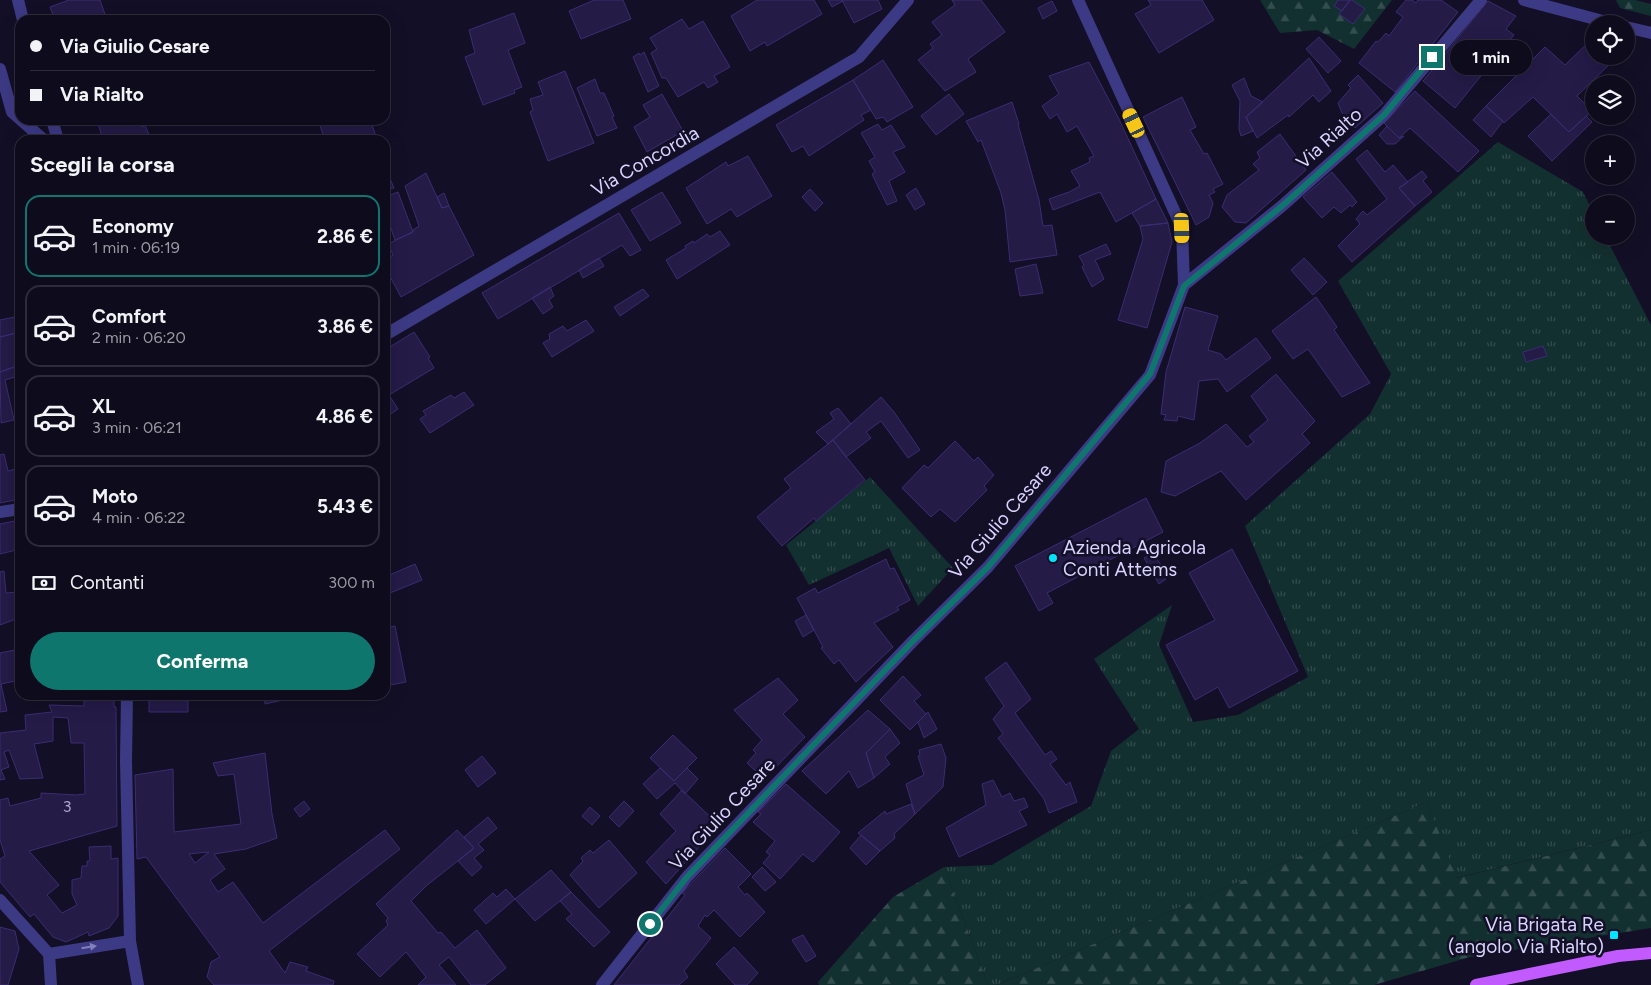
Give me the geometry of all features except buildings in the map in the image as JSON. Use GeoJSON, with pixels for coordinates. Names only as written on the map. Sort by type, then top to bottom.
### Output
{"type":"FeatureCollection","features":[{"type":"Feature","properties":{"kind":"main road"},"geometry":{"type":"LineString","coordinates":[[1476,985],[1618,956],[1651,953]]}},
{"type":"Feature","properties":{"kind":"street"},"geometry":{"type":"LineString","coordinates":[[18,0],[22,15]]}},
{"type":"Feature","properties":{"kind":"street","name":"Via Concordia"},"geometry":{"type":"LineString","coordinates":[[390,332],[859,56],[908,0]]}},
{"type":"Feature","properties":{"kind":"street","name":"Via Giulio Cesare"},"geometry":{"type":"LineString","coordinates":[[602,985],[687,877],[914,640],[988,567],[1150,374],[1184,286],[1182,228],[1078,0]]}},
{"type":"Feature","properties":{"kind":"street","name":"Via Rialto"},"geometry":{"type":"LineString","coordinates":[[1184,286],[1282,206],[1384,115],[1481,0]]}},
{"type":"Feature","properties":{"kind":"street"},"geometry":{"type":"LineString","coordinates":[[1524,0],[1585,16]]}},
{"type":"Feature","properties":{"kind":"street"},"geometry":{"type":"LineString","coordinates":[[1635,29],[1651,33]]}},
{"type":"Feature","properties":{"kind":"street"},"geometry":{"type":"LineString","coordinates":[[0,69],[12,112],[15,115]]}},
{"type":"Feature","properties":{"kind":"street"},"geometry":{"type":"LineString","coordinates":[[26,125],[38,135]]}},
{"type":"Feature","properties":{"kind":"street"},"geometry":{"type":"LineString","coordinates":[[0,512],[15,510]]}},
{"type":"Feature","properties":{"kind":"street"},"geometry":{"type":"LineString","coordinates":[[127,700],[126,761],[130,941],[138,985]]}},
{"type":"Feature","properties":{"kind":"street"},"geometry":{"type":"LineString","coordinates":[[0,900],[48,954],[51,985]]}},
{"type":"Feature","properties":{"kind":"street"},"geometry":{"type":"LineString","coordinates":[[48,954],[130,941]]}},
{"type":"Feature","properties":{"kind":"green space"},"geometry":{"type":"Polygon","coordinates":[[[1260,0],[1392,0],[1354,49],[1317,30],[1280,33],[1260,0]]]}},
{"type":"Feature","properties":{"kind":"green space"},"geometry":{"type":"Polygon","coordinates":[[[1616,0],[1635,0],[1651,4],[1651,16],[1620,8],[1616,0]]]}},
{"type":"Feature","properties":{"kind":"green space"},"geometry":{"type":"Polygon","coordinates":[[[1498,142],[1583,192],[1585,196],[1585,245],[1610,245],[1651,325],[1651,830],[1456,878],[1427,802],[997,985],[988,985],[944,867],[992,865],[1091,806],[1111,751],[1139,729],[1094,659],[1172,605],[1159,645],[1193,722],[1238,715],[1308,677],[1245,526],[1370,414],[1391,374],[1338,281],[1498,142]]]}},
{"type":"Feature","properties":{"kind":"green space"},"geometry":{"type":"Polygon","coordinates":[[[870,477],[953,568],[918,606],[889,548],[809,585],[786,545],[870,477]]]}},
{"type":"Feature","properties":{"kind":"green space"},"geometry":{"type":"Polygon","coordinates":[[[1427,802],[1457,878],[1651,830],[1651,928],[1470,957],[1374,985],[997,985],[1427,802]]]}},
{"type":"Feature","properties":{"kind":"green space"},"geometry":{"type":"Polygon","coordinates":[[[944,867],[988,985],[819,985],[818,982],[893,897],[944,867]]]}},
{"type":"Feature","properties":{"kind":"place","name":"Azienda Agricola Conti Attems"},"geometry":{"type":"Point","coordinates":[1053,558]}},
{"type":"Feature","properties":{"kind":"place","name":"Via Brigata Re (angolo Via Rialto)"},"geometry":{"type":"Point","coordinates":[1614,935]}},
{"type":"Feature","properties":{"kind":"route"},"geometry":{"type":"LineString","coordinates":[[650,924],[687,877],[914,640],[988,567],[1150,374],[1184,286],[1282,206],[1384,115],[1432,57]]}}]}
